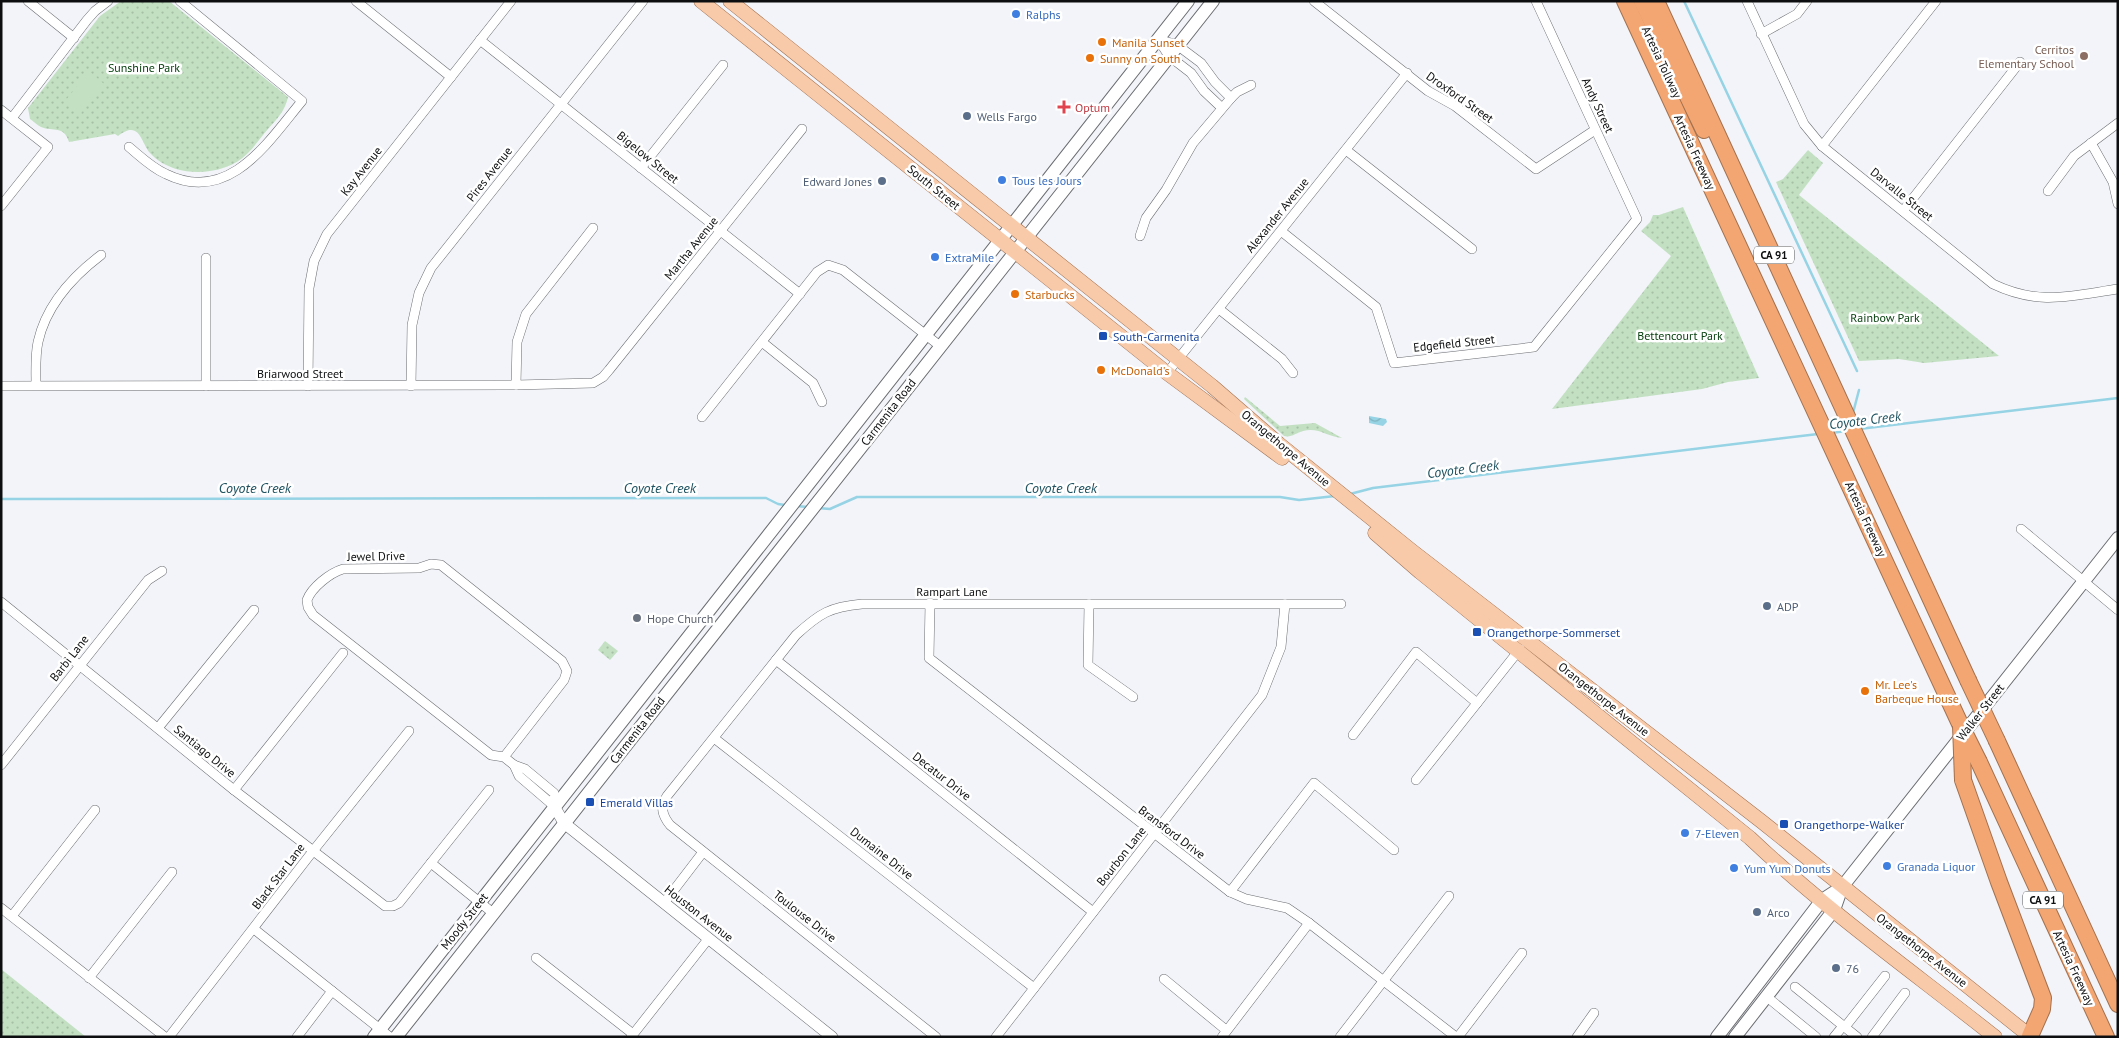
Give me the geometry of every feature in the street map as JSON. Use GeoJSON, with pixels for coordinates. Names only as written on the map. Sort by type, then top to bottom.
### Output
{"type":"FeatureCollection","features":[{"type":"Feature","properties":{"kind":"highway","name":"Artesia Freeway"},"geometry":{"type":"LineString","coordinates":[[1625,1],[2106,1037]]}},
{"type":"Feature","properties":{"kind":"highway","name":"Artesia Tollway"},"geometry":{"type":"LineString","coordinates":[[1634,1],[1722,191],[1721,206]]}},
{"type":"Feature","properties":{"kind":"highway","name":"Artesia Tollway"},"geometry":{"type":"LineString","coordinates":[[1642,1],[1704,130],[1721,140]]}},
{"type":"Feature","properties":{"kind":"highway","name":"Artesia Freeway"},"geometry":{"type":"LineString","coordinates":[[1656,1],[2118,1004]]}},
{"type":"Feature","properties":{"kind":"highway"},"geometry":{"type":"LineString","coordinates":[[1961,726],[1963,780],[1998,882],[2043,998],[2042,1009],[2030,1036]]}},
{"type":"Feature","properties":{"kind":"highway"},"geometry":{"type":"LineString","coordinates":[[2101,970],[2118,988]]}},
{"type":"Feature","properties":{"kind":"main road","name":"South Street"},"geometry":{"type":"LineString","coordinates":[[701,1],[1167,373]]}},
{"type":"Feature","properties":{"kind":"main road","name":"South Street"},"geometry":{"type":"LineString","coordinates":[[730,1],[1178,359]]}},
{"type":"Feature","properties":{"kind":"main road","name":"Carmenita Road"},"geometry":{"type":"LineString","coordinates":[[554,806],[1188,1]]}},
{"type":"Feature","properties":{"kind":"main road","name":"Carmenita Road"},"geometry":{"type":"LineString","coordinates":[[564,822],[1212,1]]}},
{"type":"Feature","properties":{"kind":"main road","name":"Orangethorpe Avenue"},"geometry":{"type":"LineString","coordinates":[[1178,359],[1276,448],[1383,534],[1528,639],[1769,827],[2030,1036]]}},
{"type":"Feature","properties":{"kind":"main road","name":"Orangethorpe Avenue"},"geometry":{"type":"LineString","coordinates":[[1167,373],[1276,448]]}},
{"type":"Feature","properties":{"kind":"main road","name":"Orangethorpe Avenue"},"geometry":{"type":"LineString","coordinates":[[1383,534],[1420,572],[1750,838],[1834,910],[1995,1037]]}},
{"type":"Feature","properties":{"kind":"main road","name":"Walker Street"},"geometry":{"type":"LineString","coordinates":[[1717,1037],[1822,900],[1842,887],[2118,538]]}},
{"type":"Feature","properties":{"kind":"main road","name":"Moody Street"},"geometry":{"type":"LineString","coordinates":[[381,1034],[479,902],[554,806]]}},
{"type":"Feature","properties":{"kind":"main road","name":"Moody Street"},"geometry":{"type":"LineString","coordinates":[[396,1037],[564,822]]}},
{"type":"Feature","properties":{"kind":"main road","name":"Walker Street"},"geometry":{"type":"LineString","coordinates":[[1736,1035],[1834,910],[1842,887]]}},
{"type":"Feature","properties":{"kind":"main road"},"geometry":{"type":"LineString","coordinates":[[1908,968],[1956,992],[1971,989]]}},
{"type":"Feature","properties":{"kind":"main road"},"geometry":{"type":"LineString","coordinates":[[1751,1016],[1754,1000],[1767,983],[1765,975]]}},
{"type":"Feature","properties":{"kind":"main road"},"geometry":{"type":"LineString","coordinates":[[1728,1024],[1736,1035]]}},
{"type":"Feature","properties":{"kind":"street"},"geometry":{"type":"LineString","coordinates":[[28,1],[74,38]]}},
{"type":"Feature","properties":{"kind":"street"},"geometry":{"type":"LineString","coordinates":[[12,118],[95,10],[108,1]]}},
{"type":"Feature","properties":{"kind":"street"},"geometry":{"type":"LineString","coordinates":[[129,147],[168,175],[182,180],[200,182],[218,179],[231,175],[254,158],[302,101],[180,1]]}},
{"type":"Feature","properties":{"kind":"street"},"geometry":{"type":"LineString","coordinates":[[356,1],[451,77]]}},
{"type":"Feature","properties":{"kind":"street","name":"Kay Avenue"},"geometry":{"type":"LineString","coordinates":[[308,386],[309,288],[318,254],[327,234],[511,1]]}},
{"type":"Feature","properties":{"kind":"street","name":"Pires Avenue"},"geometry":{"type":"LineString","coordinates":[[411,386],[412,325],[418,293],[431,268],[643,1]]}},
{"type":"Feature","properties":{"kind":"street","name":"Droxford Street"},"geometry":{"type":"LineString","coordinates":[[1314,1],[1428,91],[1455,106],[1536,169],[1595,130]]}},
{"type":"Feature","properties":{"kind":"street","name":"Andy Street"},"geometry":{"type":"LineString","coordinates":[[1536,1],[1637,219]]}},
{"type":"Feature","properties":{"kind":"street","name":"Darvalle Street"},"geometry":{"type":"LineString","coordinates":[[1747,1],[1804,124],[1822,146],[1993,284],[2013,294],[2054,299],[2118,289]]}},
{"type":"Feature","properties":{"kind":"street"},"geometry":{"type":"LineString","coordinates":[[1761,34],[1797,14],[1807,1]]}},
{"type":"Feature","properties":{"kind":"street"},"geometry":{"type":"LineString","coordinates":[[1822,146],[1936,1]]}},
{"type":"Feature","properties":{"kind":"street"},"geometry":{"type":"LineString","coordinates":[[1158,39],[1177,45],[1201,63],[1215,82],[1231,98]]}},
{"type":"Feature","properties":{"kind":"street"},"geometry":{"type":"LineString","coordinates":[[1158,39],[1169,56],[1191,72],[1204,91],[1222,108]]}},
{"type":"Feature","properties":{"kind":"street","name":"Bigelow Street"},"geometry":{"type":"LineString","coordinates":[[480,40],[800,294]]}},
{"type":"Feature","properties":{"kind":"street"},"geometry":{"type":"LineString","coordinates":[[1903,211],[2020,62]]}},
{"type":"Feature","properties":{"kind":"street"},"geometry":{"type":"LineString","coordinates":[[641,168],[723,65]]}},
{"type":"Feature","properties":{"kind":"street","name":"Alexander Avenue"},"geometry":{"type":"LineString","coordinates":[[1167,373],[1407,73]]}},
{"type":"Feature","properties":{"kind":"street"},"geometry":{"type":"LineString","coordinates":[[1140,236],[1146,218],[1166,190],[1193,143],[1237,92],[1251,85]]}},
{"type":"Feature","properties":{"kind":"street"},"geometry":{"type":"LineString","coordinates":[[1,110],[48,146],[1,206]]}},
{"type":"Feature","properties":{"kind":"street"},"geometry":{"type":"LineString","coordinates":[[2048,191],[2074,156],[2118,123]]}},
{"type":"Feature","properties":{"kind":"street","name":"Martha Avenue"},"geometry":{"type":"LineString","coordinates":[[598,381],[609,370],[802,129]]}},
{"type":"Feature","properties":{"kind":"street"},"geometry":{"type":"LineString","coordinates":[[2091,142],[2113,182],[2118,204]]}},
{"type":"Feature","properties":{"kind":"street"},"geometry":{"type":"LineString","coordinates":[[1346,150],[1472,249]]}},
{"type":"Feature","properties":{"kind":"street","name":"Edgefield Street"},"geometry":{"type":"LineString","coordinates":[[1281,231],[1376,307],[1394,363],[1534,347],[1637,219]]}},
{"type":"Feature","properties":{"kind":"street"},"geometry":{"type":"LineString","coordinates":[[516,386],[517,342],[526,314],[592,228]]}},
{"type":"Feature","properties":{"kind":"street"},"geometry":{"type":"LineString","coordinates":[[36,386],[37,343],[46,316],[80,271],[101,255]]}},
{"type":"Feature","properties":{"kind":"street"},"geometry":{"type":"LineString","coordinates":[[206,258],[206,386]]}},
{"type":"Feature","properties":{"kind":"street"},"geometry":{"type":"LineString","coordinates":[[702,417],[817,272],[828,265],[843,270],[940,346]]}},
{"type":"Feature","properties":{"kind":"street"},"geometry":{"type":"LineString","coordinates":[[1219,309],[1282,359],[1293,373]]}},
{"type":"Feature","properties":{"kind":"street"},"geometry":{"type":"LineString","coordinates":[[762,342],[813,383],[822,402]]}},
{"type":"Feature","properties":{"kind":"street","name":"Briarwood Street"},"geometry":{"type":"LineString","coordinates":[[1,386],[516,386],[587,384],[598,381]]}},
{"type":"Feature","properties":{"kind":"street"},"geometry":{"type":"LineString","coordinates":[[2021,529],[2118,610]]}},
{"type":"Feature","properties":{"kind":"street","name":"Jewel Drive"},"geometry":{"type":"LineString","coordinates":[[504,757],[564,680],[567,671],[562,661],[441,565],[431,564],[419,568],[343,569],[337,571],[312,590],[307,600],[308,607],[313,615],[491,755],[504,757],[514,765],[525,769],[554,793],[554,806]]}},
{"type":"Feature","properties":{"kind":"street","name":"Barbi Lane"},"geometry":{"type":"LineString","coordinates":[[1,765],[148,580],[162,571]]}},
{"type":"Feature","properties":{"kind":"street","name":"Santiago Drive"},"geometry":{"type":"LineString","coordinates":[[1,602],[234,790],[381,904],[389,907],[399,903],[432,863]]}},
{"type":"Feature","properties":{"kind":"street","name":"Rampart Lane"},"geometry":{"type":"LineString","coordinates":[[662,812],[667,796],[796,635],[814,618],[836,606],[930,603],[1341,604]]}},
{"type":"Feature","properties":{"kind":"street","name":"Bransford Drive"},"geometry":{"type":"LineString","coordinates":[[930,603],[929,658],[1230,892],[1246,899],[1287,908],[1309,922],[1457,1037]]}},
{"type":"Feature","properties":{"kind":"street"},"geometry":{"type":"LineString","coordinates":[[1090,604],[1088,665],[1133,697]]}},
{"type":"Feature","properties":{"kind":"street","name":"Bourbon Lane"},"geometry":{"type":"LineString","coordinates":[[996,1037],[1262,695],[1281,648],[1285,604]]}},
{"type":"Feature","properties":{"kind":"street"},"geometry":{"type":"LineString","coordinates":[[158,728],[254,610]]}},
{"type":"Feature","properties":{"kind":"street"},"geometry":{"type":"LineString","coordinates":[[1416,780],[1528,639]]}},
{"type":"Feature","properties":{"kind":"street"},"geometry":{"type":"LineString","coordinates":[[1353,734],[1416,652],[1477,702]]}},
{"type":"Feature","properties":{"kind":"street"},"geometry":{"type":"LineString","coordinates":[[234,790],[343,653]]}},
{"type":"Feature","properties":{"kind":"street","name":"Decatur Drive"},"geometry":{"type":"LineString","coordinates":[[776,660],[1093,912]]}},
{"type":"Feature","properties":{"kind":"street","name":"Black Star Lane"},"geometry":{"type":"LineString","coordinates":[[169,1037],[409,731]]}},
{"type":"Feature","properties":{"kind":"street","name":"Dumaine Drive"},"geometry":{"type":"LineString","coordinates":[[714,738],[1034,988]]}},
{"type":"Feature","properties":{"kind":"street"},"geometry":{"type":"LineString","coordinates":[[1230,892],[1314,783],[1394,850]]}},
{"type":"Feature","properties":{"kind":"street"},"geometry":{"type":"LineString","coordinates":[[490,790],[432,863],[493,914]]}},
{"type":"Feature","properties":{"kind":"street","name":"Houston Avenue"},"geometry":{"type":"LineString","coordinates":[[554,806],[564,822],[832,1037]]}},
{"type":"Feature","properties":{"kind":"street"},"geometry":{"type":"LineString","coordinates":[[12,916],[96,810]]}},
{"type":"Feature","properties":{"kind":"street","name":"Toulouse Drive"},"geometry":{"type":"LineString","coordinates":[[662,812],[670,825],[924,1033],[936,1037]]}},
{"type":"Feature","properties":{"kind":"street"},"geometry":{"type":"LineString","coordinates":[[664,903],[704,852]]}},
{"type":"Feature","properties":{"kind":"street"},"geometry":{"type":"LineString","coordinates":[[88,978],[172,872]]}},
{"type":"Feature","properties":{"kind":"street"},"geometry":{"type":"LineString","coordinates":[[1340,1037],[1449,896]]}},
{"type":"Feature","properties":{"kind":"street"},"geometry":{"type":"LineString","coordinates":[[1,908],[165,1037]]}},
{"type":"Feature","properties":{"kind":"street"},"geometry":{"type":"LineString","coordinates":[[1164,979],[1224,1034],[1309,922]]}},
{"type":"Feature","properties":{"kind":"street"},"geometry":{"type":"LineString","coordinates":[[254,929],[332,991],[381,1034]]}},
{"type":"Feature","properties":{"kind":"street"},"geometry":{"type":"LineString","coordinates":[[536,958],[632,1035],[708,938]]}},
{"type":"Feature","properties":{"kind":"street"},"geometry":{"type":"LineString","coordinates":[[1457,1037],[1522,952]]}},
{"type":"Feature","properties":{"kind":"street"},"geometry":{"type":"LineString","coordinates":[[1834,1037],[1885,976]]}},
{"type":"Feature","properties":{"kind":"street"},"geometry":{"type":"LineString","coordinates":[[1795,987],[1857,1037]]}},
{"type":"Feature","properties":{"kind":"street"},"geometry":{"type":"LineString","coordinates":[[297,1037],[332,991]]}},
{"type":"Feature","properties":{"kind":"street"},"geometry":{"type":"LineString","coordinates":[[1872,1037],[1905,993]]}},
{"type":"Feature","properties":{"kind":"street"},"geometry":{"type":"LineString","coordinates":[[1766,997],[1816,1037]]}},
{"type":"Feature","properties":{"kind":"street"},"geometry":{"type":"LineString","coordinates":[[1576,1037],[1594,1013]]}},
{"type":"Feature","properties":{"kind":"green space","name":"Sunshine Park"},"geometry":{"type":"Polygon","coordinates":[[[121,1],[169,1],[288,97],[283,111],[251,150],[241,159],[224,168],[204,172],[185,171],[162,163],[150,153],[139,134],[135,131],[125,131],[118,136],[115,134],[69,142],[61,131],[41,127],[30,119],[28,108],[100,16],[121,1]]]}},
{"type":"Feature","properties":{"kind":"green space"},"geometry":{"type":"Polygon","coordinates":[[[89,71],[104,84],[81,113],[66,100],[89,71]]]}},
{"type":"Feature","properties":{"kind":"green space","name":"Rainbow Park"},"geometry":{"type":"Polygon","coordinates":[[[1808,150],[1823,163],[1799,195],[1999,356],[1924,363],[1899,359],[1859,361],[1776,182],[1783,179],[1808,150]]]}},
{"type":"Feature","properties":{"kind":"green space","name":"Bettencourt Park"},"geometry":{"type":"Polygon","coordinates":[[[1683,207],[1759,378],[1728,382],[1702,389],[1552,409],[1671,256],[1641,231],[1650,222],[1653,215],[1659,215],[1683,207]]]}},
{"type":"Feature","properties":{"kind":"green space"},"geometry":{"type":"Polygon","coordinates":[[[1245,397],[1280,426],[1315,423],[1342,438],[1314,430],[1284,436],[1244,399],[1245,397]]]}},
{"type":"Feature","properties":{"kind":"green space"},"geometry":{"type":"Polygon","coordinates":[[[605,641],[618,651],[610,660],[598,650],[605,641]]]}},
{"type":"Feature","properties":{"kind":"green space"},"geometry":{"type":"Polygon","coordinates":[[[1,969],[86,1037],[1,1037],[1,969]]]}},
{"type":"Feature","properties":{"kind":"water"},"geometry":{"type":"Polygon","coordinates":[[[1369,416],[1386,419],[1387,422],[1383,426],[1369,423],[1369,416]]]}},
{"type":"Feature","properties":{"kind":"waterway"},"geometry":{"type":"LineString","coordinates":[[1684,1],[1857,371]]}},
{"type":"Feature","properties":{"kind":"waterway"},"geometry":{"type":"LineString","coordinates":[[1853,413],[1859,390]]}},
{"type":"Feature","properties":{"kind":"waterway","name":"Coyote Creek"},"geometry":{"type":"LineString","coordinates":[[1859,429],[2118,398]]}},
{"type":"Feature","properties":{"kind":"waterway","name":"Coyote Creek"},"geometry":{"type":"LineString","coordinates":[[1831,433],[1846,431]]}},
{"type":"Feature","properties":{"kind":"waterway","name":"Coyote Creek"},"geometry":{"type":"LineString","coordinates":[[1350,494],[1373,488],[1818,434]]}},
{"type":"Feature","properties":{"kind":"waterway","name":"Coyote Creek"},"geometry":{"type":"LineString","coordinates":[[818,508],[830,509],[857,497],[1280,497],[1299,500],[1335,496]]}},
{"type":"Feature","properties":{"kind":"waterway","name":"Coyote Creek"},"geometry":{"type":"LineString","coordinates":[[1,499],[766,498],[785,505]]}},
{"type":"Feature","properties":{"kind":"waterway","name":"Coyote Creek"},"geometry":{"type":"LineString","coordinates":[[796,506],[808,507]]}},
{"type":"Feature","properties":{"kind":"place","name":"Ralphs"},"geometry":{"type":"Point","coordinates":[1016,14]}},
{"type":"Feature","properties":{"kind":"place","name":"Manila Sunset"},"geometry":{"type":"Point","coordinates":[1102,42]}},
{"type":"Feature","properties":{"kind":"place","name":"Cerritos Elementary School"},"geometry":{"type":"Point","coordinates":[2084,56]}},
{"type":"Feature","properties":{"kind":"place","name":"Sunny on South"},"geometry":{"type":"Point","coordinates":[1090,58]}},
{"type":"Feature","properties":{"kind":"place","name":"Optum"},"geometry":{"type":"Point","coordinates":[1064,107]}},
{"type":"Feature","properties":{"kind":"place","name":"Wells Fargo"},"geometry":{"type":"Point","coordinates":[967,116]}},
{"type":"Feature","properties":{"kind":"place","name":"Tous les Jours"},"geometry":{"type":"Point","coordinates":[1002,180]}},
{"type":"Feature","properties":{"kind":"place","name":"Edward Jones"},"geometry":{"type":"Point","coordinates":[882,181]}},
{"type":"Feature","properties":{"kind":"place","name":"ExtraMile"},"geometry":{"type":"Point","coordinates":[935,257]}},
{"type":"Feature","properties":{"kind":"place","name":"Starbucks"},"geometry":{"type":"Point","coordinates":[1015,294]}},
{"type":"Feature","properties":{"kind":"place","name":"South-Carmenita"},"geometry":{"type":"Point","coordinates":[1103,336]}},
{"type":"Feature","properties":{"kind":"place","name":"McDonald's"},"geometry":{"type":"Point","coordinates":[1101,370]}},
{"type":"Feature","properties":{"kind":"place","name":"ADP"},"geometry":{"type":"Point","coordinates":[1767,606]}},
{"type":"Feature","properties":{"kind":"place","name":"Hope Church"},"geometry":{"type":"Point","coordinates":[637,618]}},
{"type":"Feature","properties":{"kind":"place","name":"Orangethorpe-Sommerset"},"geometry":{"type":"Point","coordinates":[1477,632]}},
{"type":"Feature","properties":{"kind":"place","name":"Mr. Lee's Barbeque House"},"geometry":{"type":"Point","coordinates":[1865,691]}},
{"type":"Feature","properties":{"kind":"place","name":"Emerald Villas"},"geometry":{"type":"Point","coordinates":[590,802]}},
{"type":"Feature","properties":{"kind":"place","name":"Orangethorpe-Walker"},"geometry":{"type":"Point","coordinates":[1784,824]}},
{"type":"Feature","properties":{"kind":"place","name":"7-Eleven"},"geometry":{"type":"Point","coordinates":[1685,833]}},
{"type":"Feature","properties":{"kind":"place","name":"Granada Liquor"},"geometry":{"type":"Point","coordinates":[1887,866]}},
{"type":"Feature","properties":{"kind":"place","name":"Yum Yum Donuts"},"geometry":{"type":"Point","coordinates":[1734,868]}},
{"type":"Feature","properties":{"kind":"place","name":"Arco"},"geometry":{"type":"Point","coordinates":[1757,912]}},
{"type":"Feature","properties":{"kind":"place","name":"76"},"geometry":{"type":"Point","coordinates":[1836,968]}}]}
